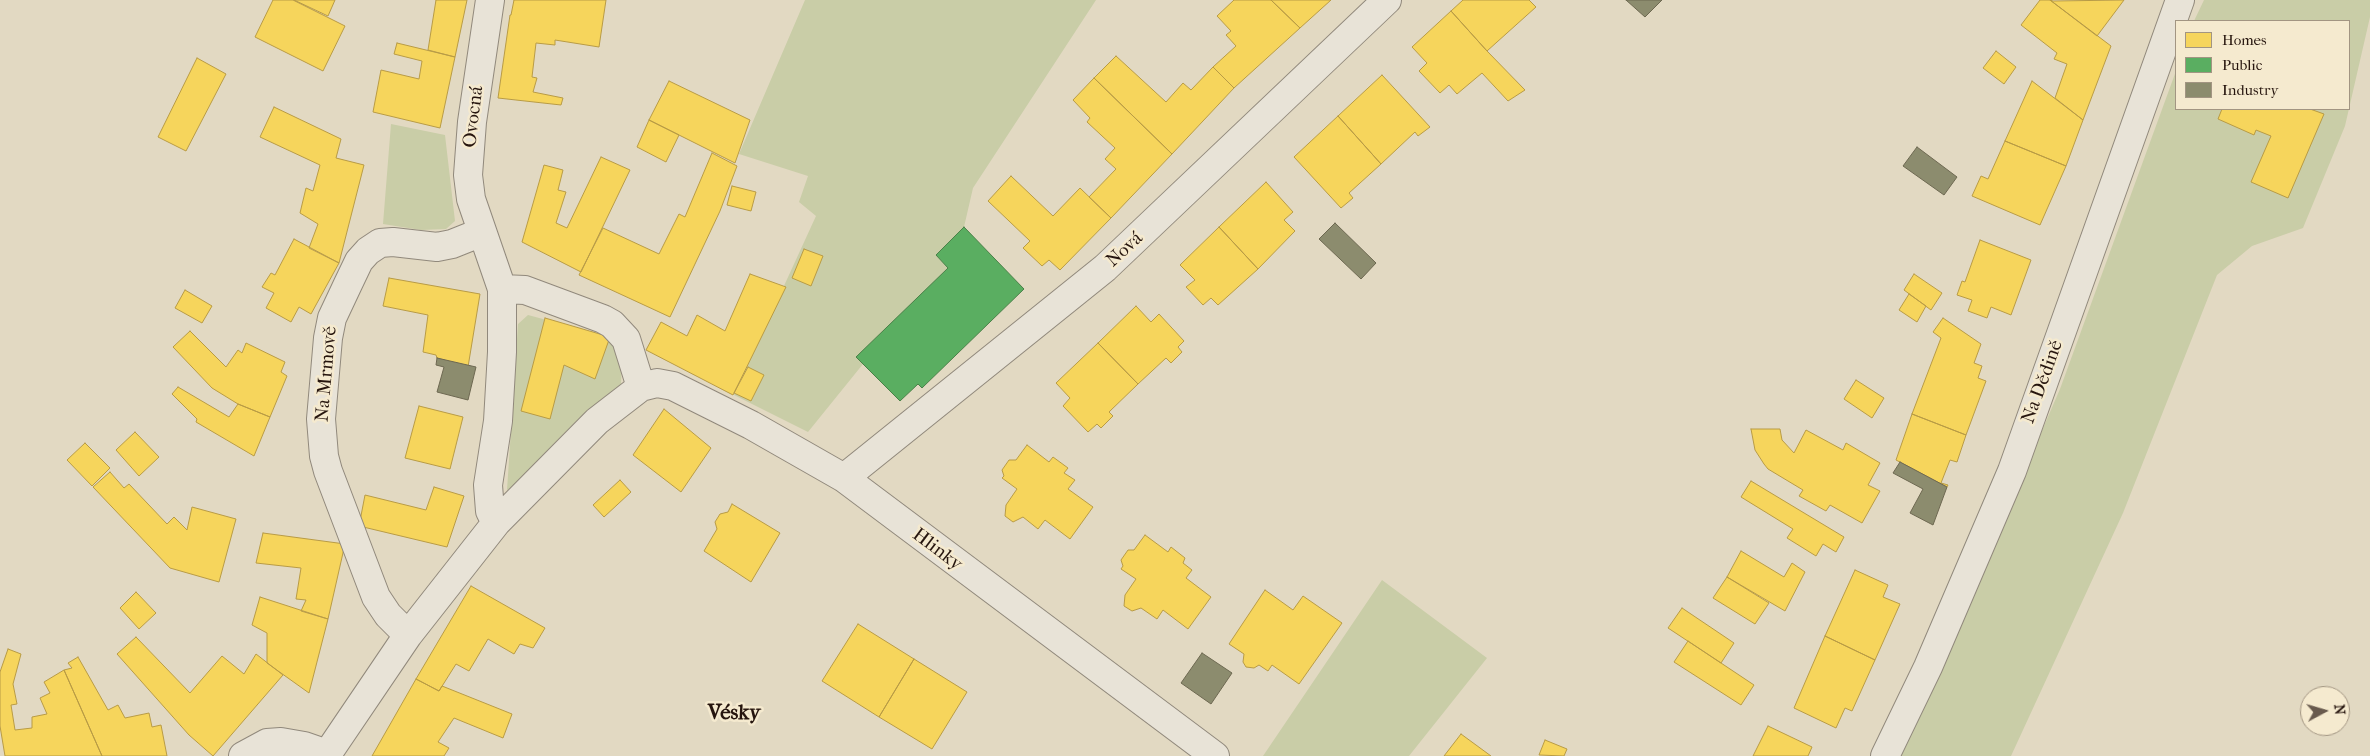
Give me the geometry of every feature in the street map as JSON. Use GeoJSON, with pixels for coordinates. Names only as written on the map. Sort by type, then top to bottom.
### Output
{"type":"FeatureCollection","features":[{"type":"Feature","properties":{"kind":"street","name":"Ovocná"},"geometry":{"type":"LineString","coordinates":[[482,232],[471,199],[469,155],[490,0]]}},
{"type":"Feature","properties":{"kind":"street","name":"Nová"},"geometry":{"type":"LineString","coordinates":[[844,478],[1106,268],[1387,0]]}},
{"type":"Feature","properties":{"kind":"street","name":"Na Dědině"},"geometry":{"type":"LineString","coordinates":[[1885,756],[1928,667],[2012,471],[2180,0]]}},
{"type":"Feature","properties":{"kind":"street"},"geometry":{"type":"LineString","coordinates":[[482,232],[502,290],[502,352],[498,421],[488,485],[490,511],[496,523]]}},
{"type":"Feature","properties":{"kind":"street","name":"Na Mrmově"},"geometry":{"type":"LineString","coordinates":[[408,635],[388,615],[376,597],[326,464],[321,419],[328,338],[332,318],[359,261],[368,251],[380,244],[393,242],[428,246],[444,245],[482,232]]}},
{"type":"Feature","properties":{"kind":"street"},"geometry":{"type":"LineString","coordinates":[[243,756],[267,744],[281,742],[304,746],[326,755],[408,635],[496,523],[597,421],[641,387],[626,339],[612,324],[525,290],[502,290]]}},
{"type":"Feature","properties":{"kind":"street","name":"Hlinky"},"geometry":{"type":"LineString","coordinates":[[641,387],[656,383],[673,386],[751,424],[844,478],[1215,756]]}},
{"type":"Feature","properties":{"kind":"green space"},"geometry":{"type":"Polygon","coordinates":[[[805,0],[1096,0],[973,188],[964,227],[936,255],[948,268],[863,364],[808,432],[734,395],[816,216],[799,202],[808,176],[739,154],[805,0]]]}},
{"type":"Feature","properties":{"kind":"green space"},"geometry":{"type":"Polygon","coordinates":[[[2204,0],[2370,0],[2370,17],[2350,105],[2350,20],[2194,20],[2204,0]]]}},
{"type":"Feature","properties":{"kind":"green space"},"geometry":{"type":"Polygon","coordinates":[[[2175,74],[2175,110],[2349,110],[2345,126],[2303,228],[2252,246],[2217,275],[2123,513],[2011,756],[1901,756],[2060,389],[2175,74]]]}},
{"type":"Feature","properties":{"kind":"green space"},"geometry":{"type":"Polygon","coordinates":[[[391,124],[445,135],[455,221],[446,229],[421,230],[383,224],[391,124]]]}},
{"type":"Feature","properties":{"kind":"green space"},"geometry":{"type":"Polygon","coordinates":[[[528,315],[610,337],[622,362],[621,384],[518,484],[507,490],[518,324],[528,315]]]}},
{"type":"Feature","properties":{"kind":"green space"},"geometry":{"type":"Polygon","coordinates":[[[1382,580],[1487,658],[1409,756],[1263,756],[1382,580]]]}},
{"type":"Feature","properties":{"kind":"building: Homes"},"geometry":{"type":"Polygon","coordinates":[[[273,0],[293,0],[345,26],[323,71],[255,37],[273,0]]]}},
{"type":"Feature","properties":{"kind":"building: Homes"},"geometry":{"type":"Polygon","coordinates":[[[294,0],[335,0],[328,16],[294,0]]]}},
{"type":"Feature","properties":{"kind":"building: Homes"},"geometry":{"type":"Polygon","coordinates":[[[436,0],[467,0],[455,57],[428,50],[436,0]]]}},
{"type":"Feature","properties":{"kind":"building: Homes"},"geometry":{"type":"Polygon","coordinates":[[[514,0],[606,0],[599,47],[555,40],[555,45],[536,43],[532,77],[537,78],[533,92],[563,98],[561,105],[498,98],[510,15],[514,0]]]}},
{"type":"Feature","properties":{"kind":"building: Homes"},"geometry":{"type":"Polygon","coordinates":[[[1234,0],[1271,0],[1300,28],[1234,88],[1213,67],[1236,46],[1226,35],[1231,31],[1217,16],[1234,0]]]}},
{"type":"Feature","properties":{"kind":"building: Homes"},"geometry":{"type":"Polygon","coordinates":[[[1271,0],[1331,0],[1300,28],[1271,0]]]}},
{"type":"Feature","properties":{"kind":"building: Homes"},"geometry":{"type":"Polygon","coordinates":[[[1463,0],[1529,0],[1536,7],[1487,51],[1451,11],[1463,0]]]}},
{"type":"Feature","properties":{"kind":"building: Homes"},"geometry":{"type":"Polygon","coordinates":[[[2040,0],[2050,0],[2111,46],[2083,120],[2055,98],[2067,64],[2054,59],[2057,53],[2021,25],[2040,0]]]}},
{"type":"Feature","properties":{"kind":"building: Homes"},"geometry":{"type":"Polygon","coordinates":[[[2050,0],[2053,1],[2124,0],[2097,36],[2050,0]]]}},
{"type":"Feature","properties":{"kind":"building: Homes"},"geometry":{"type":"Polygon","coordinates":[[[1451,11],[1525,90],[1508,101],[1482,73],[1457,94],[1449,85],[1440,93],[1419,71],[1427,63],[1412,47],[1451,11]]]}},
{"type":"Feature","properties":{"kind":"building: Homes"},"geometry":{"type":"Polygon","coordinates":[[[397,43],[455,57],[440,128],[373,112],[381,70],[419,79],[422,61],[394,54],[397,43]]]}},
{"type":"Feature","properties":{"kind":"building: Homes"},"geometry":{"type":"Polygon","coordinates":[[[1996,51],[2016,67],[2004,84],[1983,68],[1996,51]]]}},
{"type":"Feature","properties":{"kind":"building: Homes"},"geometry":{"type":"Polygon","coordinates":[[[1116,56],[1166,102],[1183,83],[1191,90],[1213,67],[1234,88],[1172,154],[1094,78],[1116,56]]]}},
{"type":"Feature","properties":{"kind":"building: Homes"},"geometry":{"type":"Polygon","coordinates":[[[197,58],[226,74],[186,151],[158,137],[197,58]]]}},
{"type":"Feature","properties":{"kind":"building: Homes"},"geometry":{"type":"Polygon","coordinates":[[[1382,75],[1430,127],[1418,136],[1415,132],[1381,164],[1338,116],[1382,75]]]}},
{"type":"Feature","properties":{"kind":"building: Homes"},"geometry":{"type":"Polygon","coordinates":[[[1094,78],[1172,154],[1111,218],[1089,197],[1116,169],[1105,159],[1115,148],[1087,122],[1090,118],[1073,100],[1094,78]]]}},
{"type":"Feature","properties":{"kind":"building: Homes"},"geometry":{"type":"Polygon","coordinates":[[[669,81],[750,120],[735,163],[649,120],[669,81]]]}},
{"type":"Feature","properties":{"kind":"building: Homes"},"geometry":{"type":"Polygon","coordinates":[[[2032,81],[2083,120],[2066,166],[2005,141],[2032,81]]]}},
{"type":"Feature","properties":{"kind":"building: Homes"},"geometry":{"type":"Polygon","coordinates":[[[274,107],[341,139],[336,158],[364,165],[339,263],[309,248],[318,224],[300,213],[306,188],[313,191],[320,165],[260,137],[274,107]]]}},
{"type":"Feature","properties":{"kind":"building: Homes"},"geometry":{"type":"Polygon","coordinates":[[[2222,110],[2313,110],[2324,114],[2288,198],[2251,182],[2271,136],[2256,130],[2254,135],[2218,119],[2222,110]]]}},
{"type":"Feature","properties":{"kind":"building: Homes"},"geometry":{"type":"Polygon","coordinates":[[[1338,116],[1381,164],[1349,193],[1353,198],[1341,208],[1294,157],[1338,116]]]}},
{"type":"Feature","properties":{"kind":"building: Homes"},"geometry":{"type":"Polygon","coordinates":[[[649,120],[679,135],[666,162],[637,147],[649,120]]]}},
{"type":"Feature","properties":{"kind":"building: Homes"},"geometry":{"type":"Polygon","coordinates":[[[2005,141],[2066,166],[2040,225],[1972,196],[1981,176],[1988,179],[2005,141]]]}},
{"type":"Feature","properties":{"kind":"building: Homes"},"geometry":{"type":"Polygon","coordinates":[[[712,153],[737,166],[720,211],[670,317],[579,275],[603,228],[659,254],[679,214],[685,217],[712,153]]]}},
{"type":"Feature","properties":{"kind":"building: Homes"},"geometry":{"type":"Polygon","coordinates":[[[601,157],[630,170],[581,272],[522,242],[544,165],[563,170],[558,190],[566,192],[556,223],[567,228],[601,157]]]}},
{"type":"Feature","properties":{"kind":"building: Homes"},"geometry":{"type":"Polygon","coordinates":[[[1011,176],[1053,216],[1080,188],[1111,218],[1060,270],[1049,260],[1042,266],[1023,248],[1030,241],[988,201],[1011,176]]]}},
{"type":"Feature","properties":{"kind":"building: Homes"},"geometry":{"type":"Polygon","coordinates":[[[1266,182],[1293,212],[1284,220],[1295,231],[1258,269],[1219,227],[1266,182]]]}},
{"type":"Feature","properties":{"kind":"building: Homes"},"geometry":{"type":"Polygon","coordinates":[[[732,186],[756,192],[751,211],[727,205],[732,186]]]}},
{"type":"Feature","properties":{"kind":"building: Homes"},"geometry":{"type":"Polygon","coordinates":[[[1219,227],[1258,269],[1218,305],[1211,298],[1203,305],[1186,287],[1195,280],[1180,265],[1219,227]]]}},
{"type":"Feature","properties":{"kind":"building: Homes"},"geometry":{"type":"Polygon","coordinates":[[[294,239],[339,263],[311,314],[299,307],[291,322],[266,308],[274,293],[262,287],[271,273],[275,275],[294,239]]]}},
{"type":"Feature","properties":{"kind":"building: Homes"},"geometry":{"type":"Polygon","coordinates":[[[1980,240],[2031,260],[2011,315],[1991,307],[1987,318],[1968,311],[1972,300],[1957,295],[1962,281],[1965,282],[1980,240]]]}},
{"type":"Feature","properties":{"kind":"building: Homes"},"geometry":{"type":"Polygon","coordinates":[[[804,249],[823,256],[811,286],[792,278],[804,249]]]}},
{"type":"Feature","properties":{"kind":"building: Homes"},"geometry":{"type":"Polygon","coordinates":[[[750,274],[786,287],[733,395],[646,350],[661,322],[687,336],[697,315],[725,331],[750,274]]]}},
{"type":"Feature","properties":{"kind":"building: Homes"},"geometry":{"type":"Polygon","coordinates":[[[1914,274],[1942,293],[1931,310],[1904,290],[1914,274]]]}},
{"type":"Feature","properties":{"kind":"building: Homes"},"geometry":{"type":"Polygon","coordinates":[[[389,278],[480,294],[468,367],[423,352],[428,315],[383,306],[389,278]]]}},
{"type":"Feature","properties":{"kind":"building: Homes"},"geometry":{"type":"Polygon","coordinates":[[[185,290],[212,306],[202,323],[175,308],[185,290]]]}},
{"type":"Feature","properties":{"kind":"building: Homes"},"geometry":{"type":"Polygon","coordinates":[[[1909,294],[1926,306],[1917,322],[1899,310],[1909,294]]]}},
{"type":"Feature","properties":{"kind":"building: Homes"},"geometry":{"type":"Polygon","coordinates":[[[1136,306],[1151,322],[1159,314],[1184,341],[1178,347],[1182,352],[1171,363],[1166,358],[1138,384],[1098,343],[1136,306]]]}},
{"type":"Feature","properties":{"kind":"building: Homes"},"geometry":{"type":"Polygon","coordinates":[[[545,318],[610,337],[595,379],[564,365],[550,419],[521,411],[545,318]]]}},
{"type":"Feature","properties":{"kind":"building: Homes"},"geometry":{"type":"Polygon","coordinates":[[[1943,318],[1981,344],[1974,363],[1982,366],[1978,378],[1986,381],[1966,435],[1912,414],[1941,338],[1933,332],[1943,318]]]}},
{"type":"Feature","properties":{"kind":"building: Homes"},"geometry":{"type":"Polygon","coordinates":[[[190,331],[226,367],[238,350],[242,353],[246,343],[285,362],[281,372],[287,376],[270,417],[238,404],[212,388],[173,347],[190,331]]]}},
{"type":"Feature","properties":{"kind":"building: Homes"},"geometry":{"type":"Polygon","coordinates":[[[1098,343],[1138,384],[1109,412],[1113,416],[1101,428],[1097,424],[1088,432],[1063,406],[1070,398],[1056,383],[1098,343]]]}},
{"type":"Feature","properties":{"kind":"building: Homes"},"geometry":{"type":"Polygon","coordinates":[[[748,367],[764,375],[751,401],[734,393],[748,367]]]}},
{"type":"Feature","properties":{"kind":"building: Homes"},"geometry":{"type":"Polygon","coordinates":[[[1856,380],[1884,398],[1872,418],[1844,399],[1856,380]]]}},
{"type":"Feature","properties":{"kind":"building: Homes"},"geometry":{"type":"Polygon","coordinates":[[[178,387],[229,417],[238,404],[270,417],[254,456],[196,422],[197,419],[172,394],[178,387]]]}},
{"type":"Feature","properties":{"kind":"building: Homes"},"geometry":{"type":"Polygon","coordinates":[[[419,406],[463,417],[450,469],[405,458],[419,406]]]}},
{"type":"Feature","properties":{"kind":"building: Homes"},"geometry":{"type":"Polygon","coordinates":[[[664,409],[711,448],[681,492],[633,455],[664,409]]]}},
{"type":"Feature","properties":{"kind":"building: Homes"},"geometry":{"type":"Polygon","coordinates":[[[1912,414],[1966,435],[1957,462],[1950,460],[1941,483],[1948,485],[1947,487],[1896,460],[1912,414]]]}},
{"type":"Feature","properties":{"kind":"building: Homes"},"geometry":{"type":"Polygon","coordinates":[[[1751,429],[1780,429],[1782,440],[1794,453],[1806,430],[1843,450],[1846,443],[1880,463],[1868,485],[1880,491],[1862,523],[1830,505],[1826,511],[1799,496],[1803,490],[1768,469],[1764,464],[1755,450],[1751,429]]]}},
{"type":"Feature","properties":{"kind":"building: Homes"},"geometry":{"type":"Polygon","coordinates":[[[135,432],[159,457],[139,476],[116,450],[135,432]]]}},
{"type":"Feature","properties":{"kind":"building: Homes"},"geometry":{"type":"Polygon","coordinates":[[[85,443],[110,468],[92,486],[67,460],[85,443]]]}},
{"type":"Feature","properties":{"kind":"building: Homes"},"geometry":{"type":"Polygon","coordinates":[[[1027,445],[1049,462],[1053,457],[1068,468],[1064,473],[1075,480],[1068,489],[1093,507],[1070,539],[1045,520],[1038,529],[1023,517],[1013,522],[1005,516],[1006,505],[1017,489],[1002,478],[1004,476],[1002,470],[1009,460],[1016,460],[1027,445]]]}},
{"type":"Feature","properties":{"kind":"building: Homes"},"geometry":{"type":"Polygon","coordinates":[[[110,472],[124,488],[129,484],[167,524],[174,517],[187,530],[192,507],[236,519],[219,582],[170,568],[93,487],[110,472]]]}},
{"type":"Feature","properties":{"kind":"building: Homes"},"geometry":{"type":"Polygon","coordinates":[[[620,480],[631,492],[604,517],[593,505],[620,480]]]}},
{"type":"Feature","properties":{"kind":"building: Homes"},"geometry":{"type":"Polygon","coordinates":[[[1751,481],[1844,537],[1836,552],[1823,544],[1816,556],[1787,538],[1793,529],[1741,497],[1751,481]]]}},
{"type":"Feature","properties":{"kind":"building: Homes"},"geometry":{"type":"Polygon","coordinates":[[[434,487],[464,496],[447,547],[359,526],[365,495],[426,510],[434,487]]]}},
{"type":"Feature","properties":{"kind":"building: Homes"},"geometry":{"type":"Polygon","coordinates":[[[732,504],[780,533],[751,582],[704,551],[717,529],[715,522],[720,514],[728,512],[732,504]]]}},
{"type":"Feature","properties":{"kind":"building: Homes"},"geometry":{"type":"Polygon","coordinates":[[[263,533],[345,544],[328,619],[301,611],[306,600],[296,599],[301,568],[256,563],[263,533]]]}},
{"type":"Feature","properties":{"kind":"building: Homes"},"geometry":{"type":"Polygon","coordinates":[[[1145,535],[1168,552],[1171,547],[1185,558],[1183,563],[1192,570],[1186,578],[1211,597],[1188,629],[1163,610],[1157,619],[1141,608],[1132,611],[1124,606],[1125,595],[1136,579],[1121,569],[1123,566],[1121,560],[1128,550],[1134,550],[1145,535]]]}},
{"type":"Feature","properties":{"kind":"building: Homes"},"geometry":{"type":"Polygon","coordinates":[[[1741,551],[1784,577],[1792,563],[1805,572],[1785,611],[1727,577],[1741,551]]]}},
{"type":"Feature","properties":{"kind":"building: Homes"},"geometry":{"type":"Polygon","coordinates":[[[1855,570],[1888,585],[1883,597],[1900,604],[1875,660],[1825,636],[1855,570]]]}},
{"type":"Feature","properties":{"kind":"building: Homes"},"geometry":{"type":"Polygon","coordinates":[[[1727,577],[1769,603],[1755,624],[1713,598],[1727,577]]]}},
{"type":"Feature","properties":{"kind":"building: Homes"},"geometry":{"type":"Polygon","coordinates":[[[471,586],[545,628],[533,648],[520,644],[514,654],[488,639],[469,671],[456,664],[439,691],[416,679],[471,586]]]}},
{"type":"Feature","properties":{"kind":"building: Homes"},"geometry":{"type":"Polygon","coordinates":[[[1265,590],[1293,610],[1303,596],[1342,623],[1299,684],[1272,665],[1268,671],[1259,665],[1254,668],[1246,667],[1243,662],[1244,654],[1229,644],[1265,590]]]}},
{"type":"Feature","properties":{"kind":"building: Homes"},"geometry":{"type":"Polygon","coordinates":[[[136,592],[156,613],[139,629],[120,608],[136,592]]]}},
{"type":"Feature","properties":{"kind":"building: Homes"},"geometry":{"type":"Polygon","coordinates":[[[260,597],[328,619],[309,693],[267,663],[267,633],[252,625],[260,597]]]}},
{"type":"Feature","properties":{"kind":"building: Homes"},"geometry":{"type":"Polygon","coordinates":[[[1682,608],[1734,643],[1721,663],[1668,628],[1682,608]]]}},
{"type":"Feature","properties":{"kind":"building: Homes"},"geometry":{"type":"Polygon","coordinates":[[[858,624],[914,659],[879,717],[822,681],[858,624]]]}},
{"type":"Feature","properties":{"kind":"building: Homes"},"geometry":{"type":"Polygon","coordinates":[[[1825,636],[1875,660],[1852,711],[1845,708],[1836,728],[1794,708],[1825,636]]]}},
{"type":"Feature","properties":{"kind":"building: Homes"},"geometry":{"type":"Polygon","coordinates":[[[136,637],[190,693],[222,656],[244,674],[256,654],[283,675],[213,756],[189,735],[117,654],[136,637]]]}},
{"type":"Feature","properties":{"kind":"building: Homes"},"geometry":{"type":"Polygon","coordinates":[[[1688,641],[1754,685],[1741,705],[1674,662],[1688,641]]]}},
{"type":"Feature","properties":{"kind":"building: Homes"},"geometry":{"type":"Polygon","coordinates":[[[8,649],[21,654],[13,684],[17,704],[11,705],[15,730],[32,728],[32,717],[47,714],[40,698],[50,693],[44,682],[64,670],[102,756],[5,756],[0,726],[0,672],[8,649]]]}},
{"type":"Feature","properties":{"kind":"building: Homes"},"geometry":{"type":"Polygon","coordinates":[[[78,657],[108,710],[118,705],[125,718],[149,713],[152,727],[161,725],[167,756],[102,756],[64,670],[72,668],[68,663],[78,657]]]}},
{"type":"Feature","properties":{"kind":"building: Homes"},"geometry":{"type":"Polygon","coordinates":[[[914,659],[967,692],[932,749],[879,717],[914,659]]]}},
{"type":"Feature","properties":{"kind":"building: Homes"},"geometry":{"type":"Polygon","coordinates":[[[416,679],[439,691],[442,686],[512,714],[503,738],[454,718],[438,742],[449,748],[444,756],[372,756],[416,679]]]}},
{"type":"Feature","properties":{"kind":"building: Homes"},"geometry":{"type":"Polygon","coordinates":[[[1768,726],[1812,747],[1808,756],[1753,756],[1768,726]]]}},
{"type":"Feature","properties":{"kind":"building: Homes"},"geometry":{"type":"Polygon","coordinates":[[[1461,734],[1491,756],[1444,756],[1461,734]]]}},
{"type":"Feature","properties":{"kind":"building: Homes"},"geometry":{"type":"Polygon","coordinates":[[[1545,740],[1567,749],[1564,756],[1539,755],[1545,740]]]}},
{"type":"Feature","properties":{"kind":"building: Public"},"geometry":{"type":"Polygon","coordinates":[[[964,227],[1024,289],[922,388],[918,384],[900,401],[856,357],[948,268],[936,255],[964,227]]]}},
{"type":"Feature","properties":{"kind":"building: Industry"},"geometry":{"type":"Polygon","coordinates":[[[1626,0],[1662,0],[1645,17],[1626,0]]]}},
{"type":"Feature","properties":{"kind":"building: Industry"},"geometry":{"type":"Polygon","coordinates":[[[1917,147],[1957,177],[1944,195],[1903,166],[1917,147]]]}},
{"type":"Feature","properties":{"kind":"building: Industry"},"geometry":{"type":"Polygon","coordinates":[[[1335,223],[1376,263],[1361,279],[1319,239],[1335,223]]]}},
{"type":"Feature","properties":{"kind":"building: Industry"},"geometry":{"type":"Polygon","coordinates":[[[437,358],[476,367],[468,400],[437,392],[444,367],[436,365],[437,358]]]}},
{"type":"Feature","properties":{"kind":"building: Industry"},"geometry":{"type":"Polygon","coordinates":[[[1900,462],[1947,487],[1933,525],[1910,513],[1923,489],[1893,473],[1900,462]]]}},
{"type":"Feature","properties":{"kind":"building: Industry"},"geometry":{"type":"Polygon","coordinates":[[[1202,653],[1232,673],[1211,704],[1181,683],[1202,653]]]}},
{"type":"Feature","properties":{"kind":"district","name":"Vésky"},"geometry":{"type":"Point","coordinates":[734,714]}}]}
